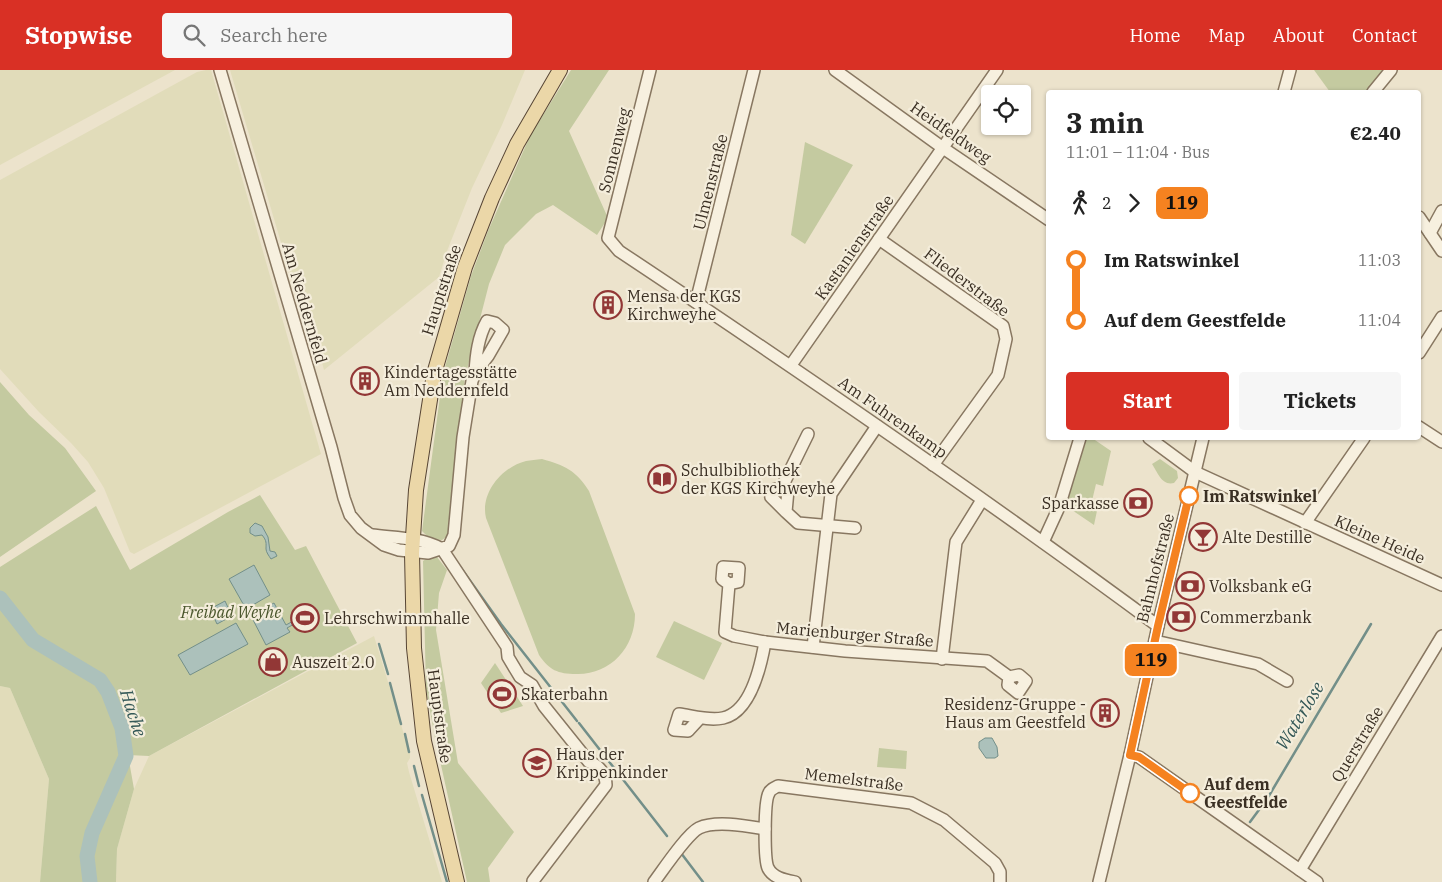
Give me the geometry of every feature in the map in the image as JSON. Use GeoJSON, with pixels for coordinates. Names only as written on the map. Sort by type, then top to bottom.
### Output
{"type":"FeatureCollection","features":[{"type":"Feature","properties":{"kind":"main road","name":"Hauptstraße"},"geometry":{"type":"LineString","coordinates":[[457,882],[424,741],[414,648],[412,546],[416,490],[434,374],[465,267],[492,198],[517,144],[560,70]]}},
{"type":"Feature","properties":{"kind":"street","name":"Am Neddernfeld"},"geometry":{"type":"LineString","coordinates":[[220,70],[350,515],[361,528],[372,535],[412,546]]}},
{"type":"Feature","properties":{"kind":"street","name":"Sonnenweg"},"geometry":{"type":"LineString","coordinates":[[608,238],[650,70]]}},
{"type":"Feature","properties":{"kind":"street","name":"Ulmenstraße"},"geometry":{"type":"LineString","coordinates":[[696,302],[754,70]]}},
{"type":"Feature","properties":{"kind":"street","name":"Kastanienstraße"},"geometry":{"type":"LineString","coordinates":[[791,365],[997,70]]}},
{"type":"Feature","properties":{"kind":"street"},"geometry":{"type":"LineString","coordinates":[[1285,90],[1290,70]]}},
{"type":"Feature","properties":{"kind":"street"},"geometry":{"type":"LineString","coordinates":[[1375,90],[1391,70]]}},
{"type":"Feature","properties":{"kind":"street","name":"Heidfeldweg"},"geometry":{"type":"LineString","coordinates":[[841,72],[944,148],[1046,218]]}},
{"type":"Feature","properties":{"kind":"street"},"geometry":{"type":"LineString","coordinates":[[1442,211],[1425,227],[1442,252]]}},
{"type":"Feature","properties":{"kind":"street","name":"Am Fuhrenkamp"},"geometry":{"type":"LineString","coordinates":[[608,238],[619,251],[791,365],[1044,542],[1158,626]]}},
{"type":"Feature","properties":{"kind":"street","name":"Fliederstraße"},"geometry":{"type":"LineString","coordinates":[[880,239],[1003,326],[1006,339],[998,375],[933,465]]}},
{"type":"Feature","properties":{"kind":"street"},"geometry":{"type":"LineString","coordinates":[[1421,350],[1440,323]]}},
{"type":"Feature","properties":{"kind":"street"},"geometry":{"type":"LineString","coordinates":[[442,549],[449,546],[454,535],[463,436],[472,380],[475,373]]}},
{"type":"Feature","properties":{"kind":"street"},"geometry":{"type":"LineString","coordinates":[[813,647],[831,494],[877,426]]}},
{"type":"Feature","properties":{"kind":"street"},"geometry":{"type":"LineString","coordinates":[[1421,428],[1442,442]]}},
{"type":"Feature","properties":{"kind":"street"},"geometry":{"type":"LineString","coordinates":[[808,434],[781,489],[788,490],[786,512],[798,523],[855,528]]}},
{"type":"Feature","properties":{"kind":"street"},"geometry":{"type":"LineString","coordinates":[[1044,542],[1059,507],[1079,440]]}},
{"type":"Feature","properties":{"kind":"street"},"geometry":{"type":"LineString","coordinates":[[1152,440],[1195,472]]}},
{"type":"Feature","properties":{"kind":"street","name":"Bahnhofstraße"},"geometry":{"type":"LineString","coordinates":[[1099,882],[1203,440]]}},
{"type":"Feature","properties":{"kind":"street"},"geometry":{"type":"LineString","coordinates":[[1305,523],[1363,440]]}},
{"type":"Feature","properties":{"kind":"street","name":"Kleine Heide"},"geometry":{"type":"LineString","coordinates":[[1195,472],[1440,582]]}},
{"type":"Feature","properties":{"kind":"street"},"geometry":{"type":"LineString","coordinates":[[942,659],[956,542],[982,500]]}},
{"type":"Feature","properties":{"kind":"street"},"geometry":{"type":"LineString","coordinates":[[412,546],[431,543],[442,549],[507,647],[508,656],[520,677],[532,685],[544,706],[589,762],[597,765],[606,778],[606,785],[533,881]]}},
{"type":"Feature","properties":{"kind":"street","name":"Marienburger Straße"},"geometry":{"type":"LineString","coordinates":[[729,584],[725,632],[734,636],[765,642],[813,647],[942,659],[987,661],[1009,677]]}},
{"type":"Feature","properties":{"kind":"street","name":"Querstraße"},"geometry":{"type":"LineString","coordinates":[[1300,870],[1442,636]]}},
{"type":"Feature","properties":{"kind":"street"},"geometry":{"type":"LineString","coordinates":[[1155,641],[1258,664],[1287,681]]}},
{"type":"Feature","properties":{"kind":"street","name":"Marienburger Straße"},"geometry":{"type":"LineString","coordinates":[[700,718],[723,718],[734,712],[741,705],[756,682],[765,642]]}},
{"type":"Feature","properties":{"kind":"street"},"geometry":{"type":"LineString","coordinates":[[1130,755],[1139,757],[1147,762],[1317,882]]}},
{"type":"Feature","properties":{"kind":"street","name":"Memelstraße"},"geometry":{"type":"LineString","coordinates":[[765,829],[766,799],[769,791],[778,786],[911,803],[944,820],[995,863],[1000,872],[1000,882]]}},
{"type":"Feature","properties":{"kind":"street"},"geometry":{"type":"LineString","coordinates":[[654,882],[686,840],[697,829],[709,825],[737,825],[765,829],[768,867],[779,878],[795,882]]}},
{"type":"Feature","properties":{"kind":"shaded area"},"geometry":{"type":"Polygon","coordinates":[[[0,70],[175,70],[0,165],[0,70]]]}},
{"type":"Feature","properties":{"kind":"shaded area"},"geometry":{"type":"Polygon","coordinates":[[[211,70],[321,454],[134,554],[130,552],[104,488],[88,462],[0,369],[0,180],[197,72],[211,70]]]}},
{"type":"Feature","properties":{"kind":"shaded area"},"geometry":{"type":"Polygon","coordinates":[[[230,70],[525,70],[502,125],[472,188],[447,251],[439,277],[324,370],[300,281],[293,283],[230,70]]]}},
{"type":"Feature","properties":{"kind":"shaded area"},"geometry":{"type":"Polygon","coordinates":[[[374,636],[410,754],[407,763],[409,772],[442,882],[116,882],[117,849],[134,789],[149,756],[374,636]]]}},
{"type":"Feature","properties":{"kind":"shaded area"},"geometry":{"type":"Polygon","coordinates":[[[0,686],[10,688],[49,779],[40,882],[0,882],[0,686]]]}},
{"type":"Feature","properties":{"kind":"green space"},"geometry":{"type":"Polygon","coordinates":[[[571,70],[609,70],[569,131],[608,218],[597,235],[553,205],[536,214],[505,245],[489,284],[465,377],[449,535],[442,540],[430,539],[422,531],[443,374],[471,276],[488,231],[530,136],[571,70]]]}},
{"type":"Feature","properties":{"kind":"green space"},"geometry":{"type":"Polygon","coordinates":[[[1314,70],[1384,70],[1369,90],[1329,90],[1314,70]]]}},
{"type":"Feature","properties":{"kind":"green space"},"geometry":{"type":"Polygon","coordinates":[[[805,142],[853,165],[805,244],[791,235],[805,142]]]}},
{"type":"Feature","properties":{"kind":"green space"},"geometry":{"type":"Polygon","coordinates":[[[0,382],[29,415],[65,448],[96,491],[0,557],[0,382]]]}},
{"type":"Feature","properties":{"kind":"green space"},"geometry":{"type":"Polygon","coordinates":[[[1085,440],[1095,440],[1111,451],[1103,486],[1096,484],[1091,505],[1098,506],[1094,525],[1066,506],[1085,440]]]}},
{"type":"Feature","properties":{"kind":"green space"},"geometry":{"type":"Polygon","coordinates":[[[542,459],[557,464],[575,474],[589,491],[635,614],[631,638],[618,657],[600,670],[588,673],[570,674],[559,672],[550,668],[539,655],[486,518],[486,499],[501,475],[517,464],[542,459]]]}},
{"type":"Feature","properties":{"kind":"green space"},"geometry":{"type":"Polygon","coordinates":[[[1160,459],[1177,471],[1178,478],[1174,483],[1166,483],[1158,475],[1152,464],[1160,459]]]}},
{"type":"Feature","properties":{"kind":"green space","name":"Freibad Weyhe"},"geometry":{"type":"Polygon","coordinates":[[[260,495],[295,550],[306,546],[357,643],[149,756],[128,755],[134,789],[117,849],[116,882],[40,882],[49,779],[10,688],[0,686],[0,567],[96,506],[130,570],[260,495]]]}},
{"type":"Feature","properties":{"kind":"green space"},"geometry":{"type":"Polygon","coordinates":[[[429,557],[437,557],[447,570],[439,593],[436,630],[458,763],[514,832],[488,868],[490,882],[467,882],[435,738],[426,689],[423,561],[429,557]]]}},
{"type":"Feature","properties":{"kind":"green space"},"geometry":{"type":"Polygon","coordinates":[[[674,621],[722,643],[704,680],[656,657],[674,621]]]}},
{"type":"Feature","properties":{"kind":"green space","name":"Skaterbahn"},"geometry":{"type":"Polygon","coordinates":[[[495,663],[523,706],[501,713],[481,683],[495,663]]]}},
{"type":"Feature","properties":{"kind":"green space"},"geometry":{"type":"Polygon","coordinates":[[[879,748],[907,751],[906,769],[877,767],[879,748]]]}},
{"type":"Feature","properties":{"kind":"water"},"geometry":{"type":"Polygon","coordinates":[[[255,523],[262,526],[268,537],[270,551],[275,552],[277,556],[271,559],[266,551],[265,540],[262,535],[255,536],[250,533],[250,528],[255,523]]]}},
{"type":"Feature","properties":{"kind":"water"},"geometry":{"type":"Polygon","coordinates":[[[254,565],[270,595],[246,609],[229,579],[254,565]]]}},
{"type":"Feature","properties":{"kind":"water"},"geometry":{"type":"Polygon","coordinates":[[[225,601],[232,616],[217,624],[210,609],[225,601]]]}},
{"type":"Feature","properties":{"kind":"water"},"geometry":{"type":"Polygon","coordinates":[[[274,603],[286,625],[295,620],[296,623],[287,628],[290,632],[266,645],[251,616],[274,603]]]}},
{"type":"Feature","properties":{"kind":"water"},"geometry":{"type":"Polygon","coordinates":[[[236,623],[248,644],[190,675],[178,655],[236,623]]]}},
{"type":"Feature","properties":{"kind":"water"},"geometry":{"type":"Polygon","coordinates":[[[985,738],[992,738],[997,747],[998,756],[995,758],[986,758],[979,748],[979,742],[985,738]]]}},
{"type":"Feature","properties":{"kind":"waterway"},"geometry":{"type":"LineString","coordinates":[[461,568],[501,624],[577,721]]}},
{"type":"Feature","properties":{"kind":"waterway","name":"Hache"},"geometry":{"type":"LineString","coordinates":[[0,598],[33,640],[100,680],[108,692],[122,728],[126,756],[92,833],[87,856],[90,882]]}},
{"type":"Feature","properties":{"kind":"waterway","name":"Waterlose"},"geometry":{"type":"LineString","coordinates":[[1250,822],[1267,799],[1371,624]]}},
{"type":"Feature","properties":{"kind":"waterway"},"geometry":{"type":"LineString","coordinates":[[379,644],[388,674]]}},
{"type":"Feature","properties":{"kind":"waterway"},"geometry":{"type":"LineString","coordinates":[[390,683],[401,724]]}},
{"type":"Feature","properties":{"kind":"waterway"},"geometry":{"type":"LineString","coordinates":[[579,723],[667,836]]}},
{"type":"Feature","properties":{"kind":"waterway"},"geometry":{"type":"LineString","coordinates":[[405,734],[409,752]]}},
{"type":"Feature","properties":{"kind":"waterway"},"geometry":{"type":"LineString","coordinates":[[414,766],[419,786]]}},
{"type":"Feature","properties":{"kind":"waterway"},"geometry":{"type":"LineString","coordinates":[[422,795],[447,882]]}},
{"type":"Feature","properties":{"kind":"waterway"},"geometry":{"type":"LineString","coordinates":[[681,853],[703,882]]}},
{"type":"Feature","properties":{"kind":"bus line","name":"119"},"geometry":{"type":"LineString","coordinates":[[1189,496],[1130,755],[1139,757],[1190,793]]}},
{"type":"Feature","properties":{"kind":"place","name":"Mensa der KGS Kirchweyhe"},"geometry":{"type":"Point","coordinates":[608,305]}},
{"type":"Feature","properties":{"kind":"place","name":"Kindertagesstätte Am Neddernfeld"},"geometry":{"type":"Point","coordinates":[365,381]}},
{"type":"Feature","properties":{"kind":"place","name":"Schulbibliothek der KGS Kirchweyhe"},"geometry":{"type":"Point","coordinates":[662,479]}},
{"type":"Feature","properties":{"kind":"place","name":"Im Ratswinkel"},"geometry":{"type":"Point","coordinates":[1189,496]}},
{"type":"Feature","properties":{"kind":"place","name":"Sparkasse"},"geometry":{"type":"Point","coordinates":[1138,503]}},
{"type":"Feature","properties":{"kind":"place","name":"Alte Destille"},"geometry":{"type":"Point","coordinates":[1203,537]}},
{"type":"Feature","properties":{"kind":"place","name":"Volksbank eG"},"geometry":{"type":"Point","coordinates":[1190,586]}},
{"type":"Feature","properties":{"kind":"place","name":"Commerzbank"},"geometry":{"type":"Point","coordinates":[1181,617]}},
{"type":"Feature","properties":{"kind":"place","name":"Lehrschwimmhalle"},"geometry":{"type":"Point","coordinates":[305,618]}},
{"type":"Feature","properties":{"kind":"place","name":"Auszeit 2.0"},"geometry":{"type":"Point","coordinates":[273,662]}},
{"type":"Feature","properties":{"kind":"place","name":"Skaterbahn"},"geometry":{"type":"Point","coordinates":[502,694]}},
{"type":"Feature","properties":{"kind":"place","name":"Residenz-Gruppe - Haus am Geestfeld"},"geometry":{"type":"Point","coordinates":[1105,713]}},
{"type":"Feature","properties":{"kind":"place","name":"Haus der Krippenkinder"},"geometry":{"type":"Point","coordinates":[537,763]}},
{"type":"Feature","properties":{"kind":"place","name":"Auf dem Geestfelde"},"geometry":{"type":"Point","coordinates":[1190,793]}}]}
